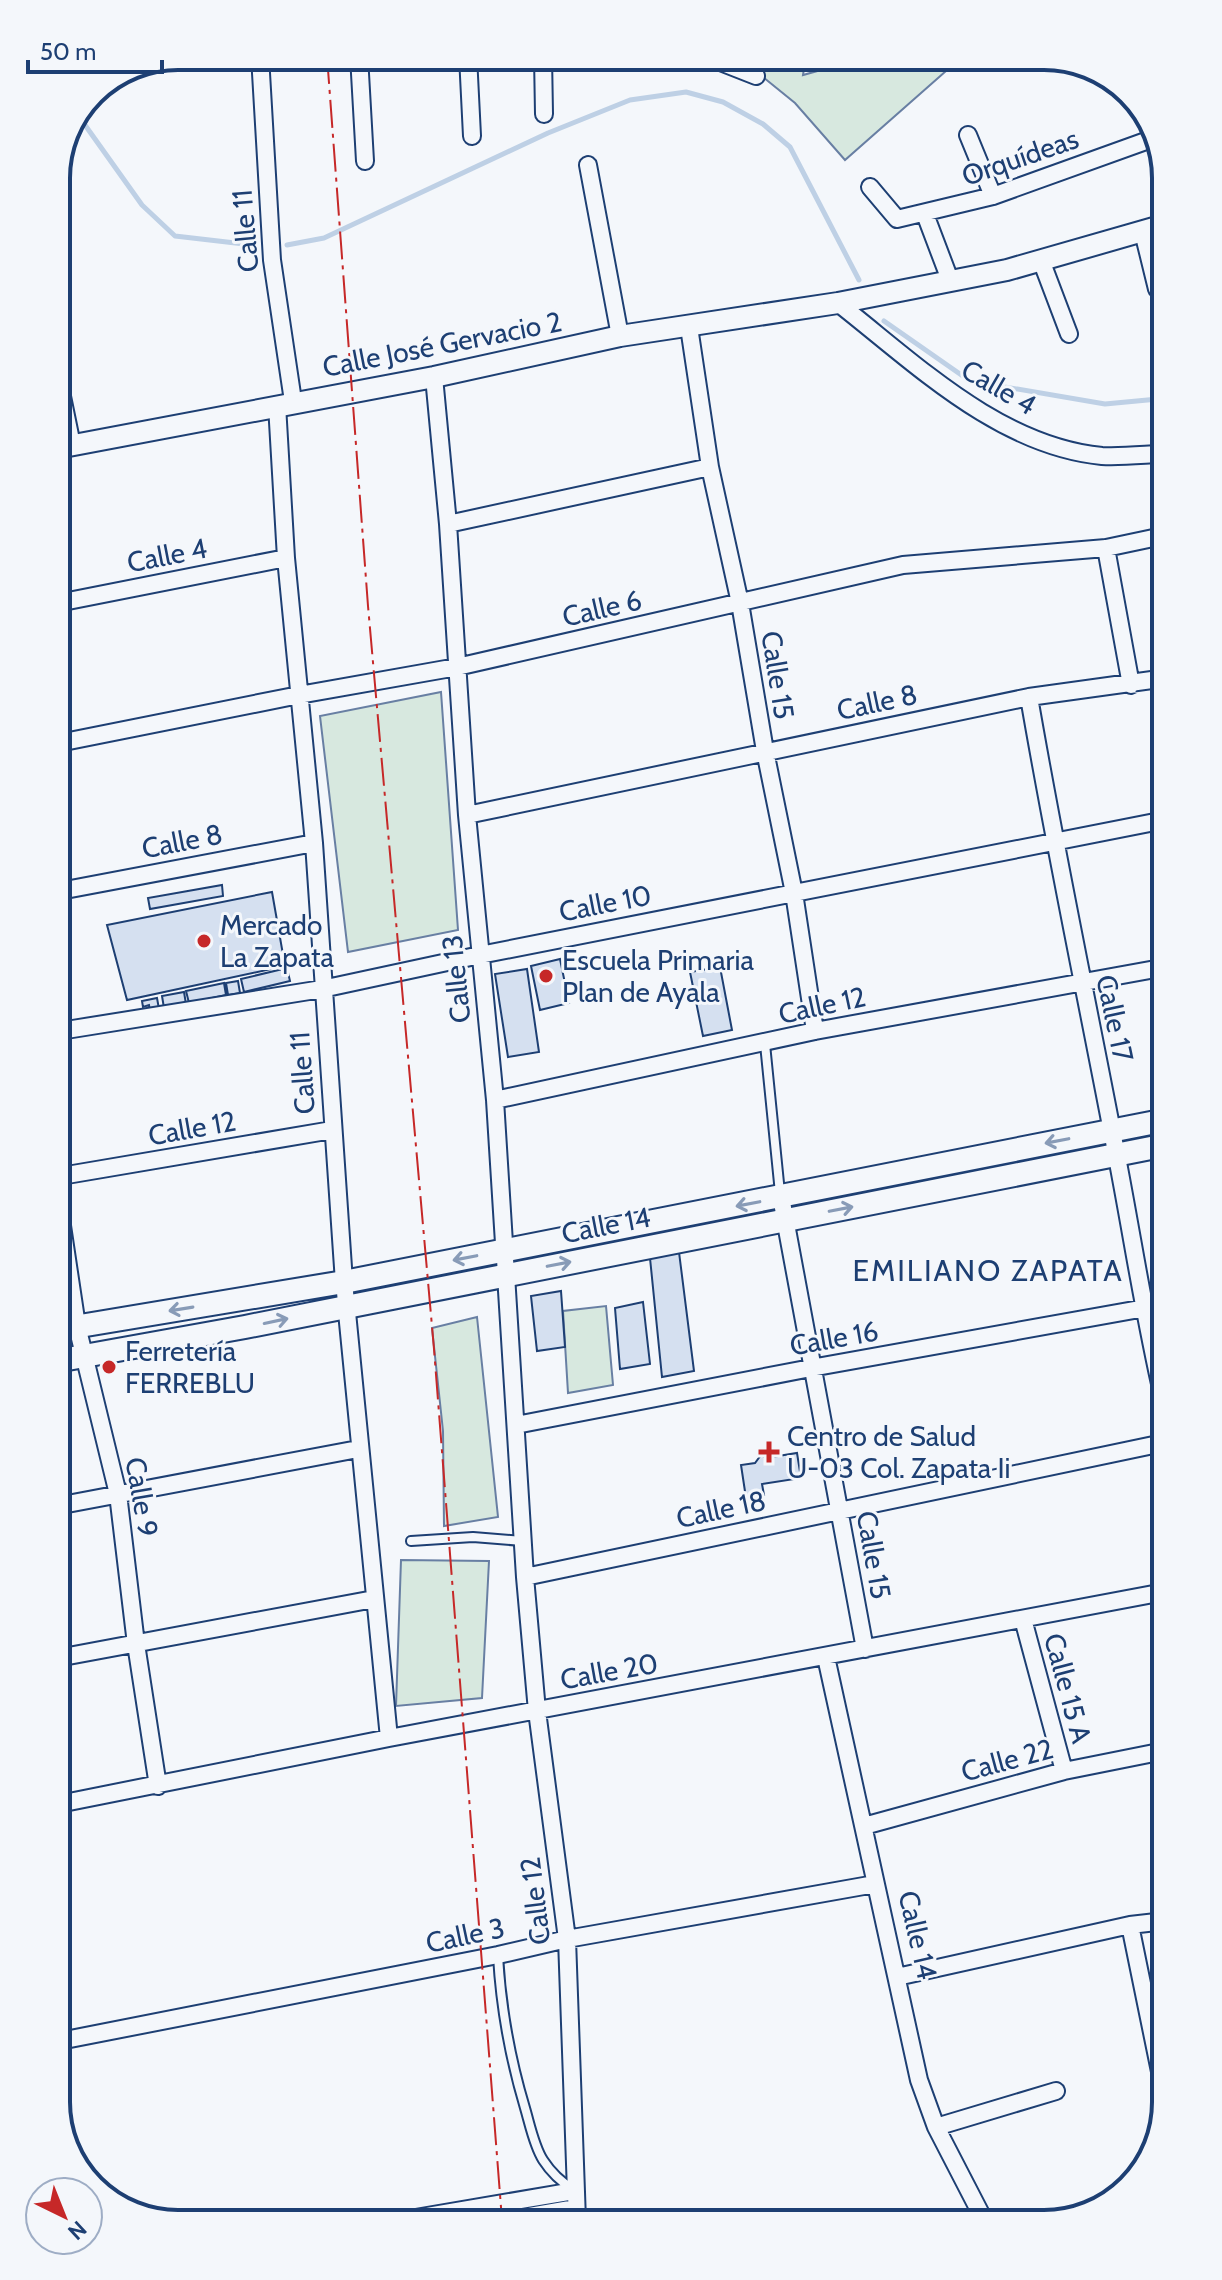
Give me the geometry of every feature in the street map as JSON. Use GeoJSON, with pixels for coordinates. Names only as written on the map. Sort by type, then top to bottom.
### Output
{"type":"FeatureCollection","features":[{"type":"Feature","properties":{"kind":"main road","name":"Calle 14"},"geometry":{"type":"LineString","coordinates":[[70,1328],[344,1282],[1152,1123]]}},
{"type":"Feature","properties":{"kind":"main road","name":"Calle 14"},"geometry":{"type":"LineString","coordinates":[[70,1358],[245,1327],[1152,1148]]}},
{"type":"Feature","properties":{"kind":"street","name":"Calle 11"},"geometry":{"type":"LineString","coordinates":[[261,70],[272,260],[285,403],[286,558],[314,843],[332,1130],[358,1449],[389,1738]]}},
{"type":"Feature","properties":{"kind":"street"},"geometry":{"type":"LineString","coordinates":[[360,70],[365,161]]}},
{"type":"Feature","properties":{"kind":"street"},"geometry":{"type":"LineString","coordinates":[[469,70],[472,136]]}},
{"type":"Feature","properties":{"kind":"street"},"geometry":{"type":"LineString","coordinates":[[543,70],[544,114]]}},
{"type":"Feature","properties":{"kind":"street"},"geometry":{"type":"LineString","coordinates":[[741,70],[756,76]]}},
{"type":"Feature","properties":{"kind":"street"},"geometry":{"type":"LineString","coordinates":[[968,135],[993,196]]}},
{"type":"Feature","properties":{"kind":"street","name":"Orquídeas"},"geometry":{"type":"LineString","coordinates":[[870,187],[897,219],[993,196],[1145,141]]}},
{"type":"Feature","properties":{"kind":"street"},"geometry":{"type":"LineString","coordinates":[[588,165],[620,336]]}},
{"type":"Feature","properties":{"kind":"street"},"geometry":{"type":"LineString","coordinates":[[925,214],[950,280]]}},
{"type":"Feature","properties":{"kind":"street","name":"Calle José Gervacio 2"},"geometry":{"type":"LineString","coordinates":[[70,445],[434,377],[620,336],[838,303],[1007,270],[1150,230]]}},
{"type":"Feature","properties":{"kind":"street"},"geometry":{"type":"LineString","coordinates":[[1041,260],[1069,334]]}},
{"type":"Feature","properties":{"kind":"street","name":"Calle 4"},"geometry":{"type":"LineString","coordinates":[[838,303],[954,394],[1006,425],[1054,445],[1102,456],[1152,454]]}},
{"type":"Feature","properties":{"kind":"street","name":"Calle 15"},"geometry":{"type":"LineString","coordinates":[[689,327],[710,467],[740,603],[765,751],[794,893],[815,1031]]}},
{"type":"Feature","properties":{"kind":"street","name":"Calle 13"},"geometry":{"type":"LineString","coordinates":[[434,377],[448,524],[467,815],[495,1100],[525,1577]]}},
{"type":"Feature","properties":{"kind":"street"},"geometry":{"type":"LineString","coordinates":[[448,524],[710,467]]}},
{"type":"Feature","properties":{"kind":"street","name":"Calle 6"},"geometry":{"type":"LineString","coordinates":[[70,741],[457,667],[903,565],[1106,548],[1152,538]]}},
{"type":"Feature","properties":{"kind":"street"},"geometry":{"type":"LineString","coordinates":[[1106,548],[1131,685]]}},
{"type":"Feature","properties":{"kind":"street","name":"Calle 4"},"geometry":{"type":"LineString","coordinates":[[70,601],[286,558]]}},
{"type":"Feature","properties":{"kind":"street","name":"Calle 8"},"geometry":{"type":"LineString","coordinates":[[467,815],[1029,697],[1152,680]]}},
{"type":"Feature","properties":{"kind":"street","name":"Calle 17"},"geometry":{"type":"LineString","coordinates":[[1029,697],[1152,1349]]}},
{"type":"Feature","properties":{"kind":"street","name":"Calle 10"},"geometry":{"type":"LineString","coordinates":[[70,1029],[322,989],[1152,823]]}},
{"type":"Feature","properties":{"kind":"street","name":"Calle 8"},"geometry":{"type":"LineString","coordinates":[[70,889],[314,843]]}},
{"type":"Feature","properties":{"kind":"street","name":"Calle 12"},"geometry":{"type":"LineString","coordinates":[[495,1100],[815,1031],[1152,969]]}},
{"type":"Feature","properties":{"kind":"street","name":"Calle 12"},"geometry":{"type":"LineString","coordinates":[[70,1174],[332,1130]]}},
{"type":"Feature","properties":{"kind":"street","name":"Calle 15"},"geometry":{"type":"LineString","coordinates":[[781,1197],[865,1649]]}},
{"type":"Feature","properties":{"kind":"street","name":"Calle 16"},"geometry":{"type":"LineString","coordinates":[[516,1425],[1152,1307]]}},
{"type":"Feature","properties":{"kind":"street","name":"Calle 9"},"geometry":{"type":"LineString","coordinates":[[70,1330],[85,1355],[118,1494],[136,1644],[158,1786]]}},
{"type":"Feature","properties":{"kind":"street","name":"Calle 18"},"geometry":{"type":"LineString","coordinates":[[525,1577],[1152,1445]]}},
{"type":"Feature","properties":{"kind":"street"},"geometry":{"type":"LineString","coordinates":[[70,1503],[358,1449]]}},
{"type":"Feature","properties":{"kind":"street","name":"Calle 12"},"geometry":{"type":"LineString","coordinates":[[525,1577],[537,1711],[567,1939],[576,2206]]}},
{"type":"Feature","properties":{"kind":"street","name":"Calle 20"},"geometry":{"type":"LineString","coordinates":[[70,1802],[389,1738],[1152,1594]]}},
{"type":"Feature","properties":{"kind":"street"},"geometry":{"type":"LineString","coordinates":[[70,1656],[374,1599]]}},
{"type":"Feature","properties":{"kind":"street","name":"Calle 15 A"},"geometry":{"type":"LineString","coordinates":[[1023,1619],[1064,1771]]}},
{"type":"Feature","properties":{"kind":"street","name":"Calle 14"},"geometry":{"type":"LineString","coordinates":[[826,1657],[919,2080],[936,2127],[979,2210]]}},
{"type":"Feature","properties":{"kind":"street","name":"Calle 22"},"geometry":{"type":"LineString","coordinates":[[864,1826],[1064,1771],[1152,1753]]}},
{"type":"Feature","properties":{"kind":"street","name":"Calle 3"},"geometry":{"type":"LineString","coordinates":[[70,2039],[567,1939],[875,1884]]}},
{"type":"Feature","properties":{"kind":"street"},"geometry":{"type":"LineString","coordinates":[[897,1977],[1152,1922]]}},
{"type":"Feature","properties":{"kind":"street"},"geometry":{"type":"LineString","coordinates":[[1130,1925],[1152,2033]]}},
{"type":"Feature","properties":{"kind":"street"},"geometry":{"type":"LineString","coordinates":[[936,2127],[1056,2091]]}},
{"type":"Feature","properties":{"kind":"street"},"geometry":{"type":"LineString","coordinates":[[556,2210],[576,2206]]}},
{"type":"Feature","properties":{"kind":"street"},"geometry":{"type":"LineString","coordinates":[[530,2210],[576,2206]]}},
{"type":"Feature","properties":{"kind":"lane","name":"Calle 15"},"geometry":{"type":"LineString","coordinates":[[765,1044],[781,1197]]}},
{"type":"Feature","properties":{"kind":"lane"},"geometry":{"type":"LineString","coordinates":[[411,1541],[473,1537],[522,1541]]}},
{"type":"Feature","properties":{"kind":"lane"},"geometry":{"type":"LineString","coordinates":[[498,1955],[500,1996],[511,2062],[529,2124],[541,2158],[576,2206]]}},
{"type":"Feature","properties":{"kind":"shaded area"},"geometry":{"type":"Polygon","coordinates":[[[754,70],[804,70],[803,75],[821,70],[947,70],[845,160],[795,103],[754,70]]]}},
{"type":"Feature","properties":{"kind":"shaded area"},"geometry":{"type":"Polygon","coordinates":[[[441,692],[458,930],[348,952],[320,716],[441,692]]]}},
{"type":"Feature","properties":{"kind":"shaded area"},"geometry":{"type":"Polygon","coordinates":[[[606,1306],[613,1385],[568,1393],[563,1311],[606,1306]]]}},
{"type":"Feature","properties":{"kind":"shaded area"},"geometry":{"type":"Polygon","coordinates":[[[477,1317],[498,1517],[444,1526],[443,1431],[432,1328],[477,1317]]]}},
{"type":"Feature","properties":{"kind":"shaded area"},"geometry":{"type":"Polygon","coordinates":[[[401,1560],[489,1561],[482,1698],[396,1706],[401,1560]]]}},
{"type":"Feature","properties":{"kind":"building"},"geometry":{"type":"Polygon","coordinates":[[[222,885],[223,896],[150,909],[148,898],[222,885]]]}},
{"type":"Feature","properties":{"kind":"building"},"geometry":{"type":"Polygon","coordinates":[[[272,892],[285,966],[127,1000],[107,925],[272,892]]]}},
{"type":"Feature","properties":{"kind":"building"},"geometry":{"type":"Polygon","coordinates":[[[560,959],[569,1003],[540,1010],[531,966],[560,959]]]}},
{"type":"Feature","properties":{"kind":"building"},"geometry":{"type":"Polygon","coordinates":[[[720,967],[732,1030],[703,1036],[690,972],[720,967]]]}},
{"type":"Feature","properties":{"kind":"building"},"geometry":{"type":"Polygon","coordinates":[[[287,968],[290,981],[244,992],[241,979],[287,968]]]}},
{"type":"Feature","properties":{"kind":"building"},"geometry":{"type":"Polygon","coordinates":[[[527,969],[539,1052],[508,1057],[495,974],[527,969]]]}},
{"type":"Feature","properties":{"kind":"building"},"geometry":{"type":"Polygon","coordinates":[[[238,981],[240,993],[228,995],[226,983],[238,981]]]}},
{"type":"Feature","properties":{"kind":"building"},"geometry":{"type":"Polygon","coordinates":[[[224,983],[226,995],[189,1003],[186,991],[224,983]]]}},
{"type":"Feature","properties":{"kind":"building"},"geometry":{"type":"Polygon","coordinates":[[[184,992],[186,1004],[164,1008],[162,996],[184,992]]]}},
{"type":"Feature","properties":{"kind":"building"},"geometry":{"type":"Polygon","coordinates":[[[157,998],[159,1009],[150,1011],[149,1005],[143,1007],[142,1001],[157,998]]]}},
{"type":"Feature","properties":{"kind":"building"},"geometry":{"type":"Polygon","coordinates":[[[679,1252],[694,1371],[662,1377],[650,1258],[679,1252]]]}},
{"type":"Feature","properties":{"kind":"building"},"geometry":{"type":"Polygon","coordinates":[[[561,1291],[565,1347],[537,1351],[531,1296],[561,1291]]]}},
{"type":"Feature","properties":{"kind":"building"},"geometry":{"type":"Polygon","coordinates":[[[643,1302],[650,1364],[620,1369],[615,1308],[643,1302]]]}},
{"type":"Feature","properties":{"kind":"building"},"geometry":{"type":"Polygon","coordinates":[[[797,1453],[801,1478],[762,1484],[764,1495],[746,1498],[741,1465],[755,1463],[761,1455],[766,1458],[797,1453]]]}},
{"type":"Feature","properties":{"kind":"waterway"},"geometry":{"type":"LineString","coordinates":[[287,245],[324,238],[548,133],[630,100],[686,92],[723,102],[763,124],[790,147],[859,280]]}},
{"type":"Feature","properties":{"kind":"waterway"},"geometry":{"type":"LineString","coordinates":[[84,124],[142,205],[175,236],[244,244]]}},
{"type":"Feature","properties":{"kind":"waterway"},"geometry":{"type":"LineString","coordinates":[[884,321],[970,381],[1105,404],[1152,400]]}},
{"type":"Feature","properties":{"kind":"power"},"geometry":{"type":"LineString","coordinates":[[328,70],[368,606],[434,1349],[501,2210]]}},
{"type":"Feature","properties":{"kind":"place","name":"Mercado La Zapata"},"geometry":{"type":"Point","coordinates":[204,941]}},
{"type":"Feature","properties":{"kind":"place","name":"Escuela Primaria Plan de Ayala"},"geometry":{"type":"Point","coordinates":[546,976]}},
{"type":"Feature","properties":{"kind":"place","name":"Ferretería FERREBLU"},"geometry":{"type":"Point","coordinates":[109,1367]}},
{"type":"Feature","properties":{"kind":"place","name":"Centro de Salud U-03 Col. Zapata Ii"},"geometry":{"type":"Point","coordinates":[769,1452]}},
{"type":"Feature","properties":{"kind":"district","name":"EMILIANO ZAPATA"},"geometry":{"type":"Point","coordinates":[988,1271]}}]}
